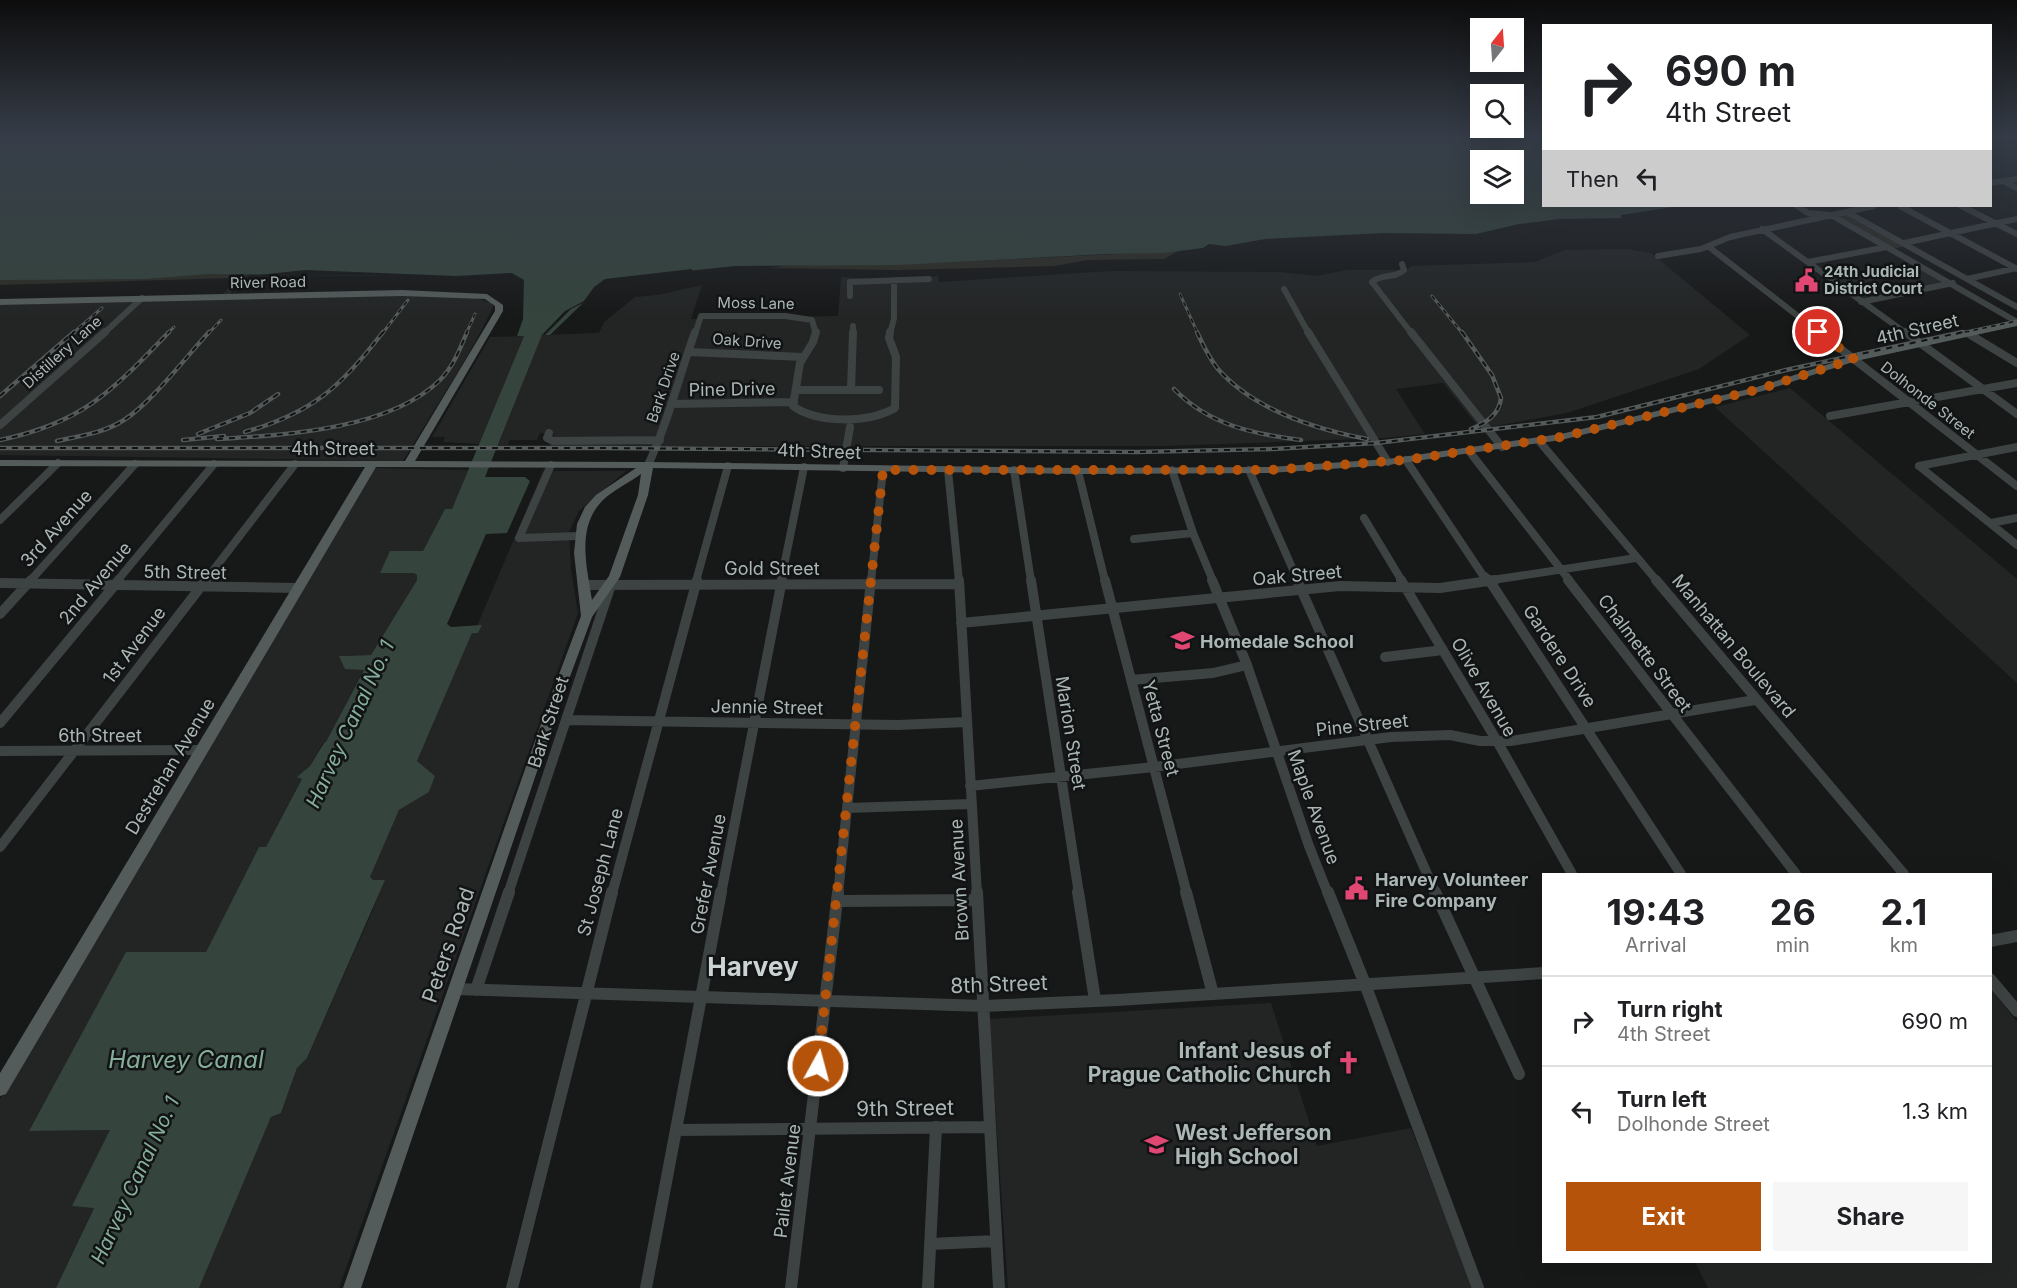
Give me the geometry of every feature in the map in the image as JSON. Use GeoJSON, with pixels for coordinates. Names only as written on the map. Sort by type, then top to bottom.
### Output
{"type":"FeatureCollection","features":[{"type":"Feature","properties":{"kind":"main road","name":"River Road"},"geometry":{"type":"LineString","coordinates":[[0,302],[402,292],[487,297],[499,305],[499,311],[408,465]]}},
{"type":"Feature","properties":{"kind":"main road","name":"4th Street"},"geometry":{"type":"LineString","coordinates":[[0,463],[648,465],[1078,471],[1249,470],[1388,462],[1539,441],[1730,397],[1854,359],[2017,322]]}},
{"type":"Feature","properties":{"kind":"main road","name":"Destrehan Avenue"},"geometry":{"type":"LineString","coordinates":[[0,1088],[372,465]]}},
{"type":"Feature","properties":{"kind":"main road"},"geometry":{"type":"LineString","coordinates":[[578,536],[594,503],[636,471],[648,465]]}},
{"type":"Feature","properties":{"kind":"main road","name":"Bark Street"},"geometry":{"type":"LineString","coordinates":[[611,585],[644,495],[648,465]]}},
{"type":"Feature","properties":{"kind":"main road","name":"Peters Road"},"geometry":{"type":"LineString","coordinates":[[578,536],[587,616]]}},
{"type":"Feature","properties":{"kind":"main road","name":"Peters Road"},"geometry":{"type":"LineString","coordinates":[[352,1288],[555,700],[587,616],[611,585]]}},
{"type":"Feature","properties":{"kind":"street"},"geometry":{"type":"LineString","coordinates":[[1799,207],[1808,213],[1832,215],[2017,322]]}},
{"type":"Feature","properties":{"kind":"street"},"geometry":{"type":"LineString","coordinates":[[1658,256],[1709,247],[1730,237],[1762,229],[1870,207]]}},
{"type":"Feature","properties":{"kind":"street"},"geometry":{"type":"LineString","coordinates":[[1902,207],[2017,268]]}},
{"type":"Feature","properties":{"kind":"street"},"geometry":{"type":"LineString","coordinates":[[1963,207],[2017,234]]}},
{"type":"Feature","properties":{"kind":"street"},"geometry":{"type":"LineString","coordinates":[[1847,212],[2017,307]]}},
{"type":"Feature","properties":{"kind":"street"},"geometry":{"type":"LineString","coordinates":[[1904,243],[2017,219]]}},
{"type":"Feature","properties":{"kind":"street"},"geometry":{"type":"LineString","coordinates":[[1762,229],[2017,414]]}},
{"type":"Feature","properties":{"kind":"street","name":"Dolhonde Street"},"geometry":{"type":"LineString","coordinates":[[1709,247],[2017,486]]}},
{"type":"Feature","properties":{"kind":"street"},"geometry":{"type":"LineString","coordinates":[[1808,262],[1887,247]]}},
{"type":"Feature","properties":{"kind":"street"},"geometry":{"type":"LineString","coordinates":[[1402,264],[1404,270],[1400,274],[1379,276],[1372,282],[1373,285],[1502,447]]}},
{"type":"Feature","properties":{"kind":"street"},"geometry":{"type":"LineString","coordinates":[[1861,302],[2017,268]]}},
{"type":"Feature","properties":{"kind":"street"},"geometry":{"type":"LineString","coordinates":[[850,296],[850,282],[929,279]]}},
{"type":"Feature","properties":{"kind":"street"},"geometry":{"type":"LineString","coordinates":[[803,357],[793,406],[796,411],[803,414],[842,417],[890,413],[895,408],[896,357],[889,338],[894,318],[894,282]]}},
{"type":"Feature","properties":{"kind":"street"},"geometry":{"type":"LineString","coordinates":[[1284,289],[1308,333],[1388,462]]}},
{"type":"Feature","properties":{"kind":"street","name":"Distillery Lane"},"geometry":{"type":"LineString","coordinates":[[0,425],[142,298]]}},
{"type":"Feature","properties":{"kind":"street","name":"Moss Lane"},"geometry":{"type":"LineString","coordinates":[[701,316],[785,316],[810,320],[815,324],[814,345],[803,357]]}},
{"type":"Feature","properties":{"kind":"street","name":"Bark Drive"},"geometry":{"type":"LineString","coordinates":[[648,465],[660,440],[701,316]]}},
{"type":"Feature","properties":{"kind":"street"},"geometry":{"type":"LineString","coordinates":[[851,390],[853,326]]}},
{"type":"Feature","properties":{"kind":"street"},"geometry":{"type":"LineString","coordinates":[[1969,334],[2017,363]]}},
{"type":"Feature","properties":{"kind":"street","name":"Oak Drive"},"geometry":{"type":"LineString","coordinates":[[690,351],[803,357]]}},
{"type":"Feature","properties":{"kind":"street"},"geometry":{"type":"LineString","coordinates":[[1830,416],[2017,383]]}},
{"type":"Feature","properties":{"kind":"street"},"geometry":{"type":"LineString","coordinates":[[797,390],[879,390]]}},
{"type":"Feature","properties":{"kind":"street","name":"Pine Drive"},"geometry":{"type":"LineString","coordinates":[[671,404],[794,402]]}},
{"type":"Feature","properties":{"kind":"street"},"geometry":{"type":"LineString","coordinates":[[842,417],[850,427]]}},
{"type":"Feature","properties":{"kind":"street"},"geometry":{"type":"LineString","coordinates":[[843,468],[850,427],[862,417]]}},
{"type":"Feature","properties":{"kind":"street"},"geometry":{"type":"LineString","coordinates":[[549,433],[548,438],[553,441],[660,440]]}},
{"type":"Feature","properties":{"kind":"street","name":"Manhattan Boulevard"},"geometry":{"type":"LineString","coordinates":[[1539,441],[1903,873]]}},
{"type":"Feature","properties":{"kind":"street"},"geometry":{"type":"LineString","coordinates":[[2017,447],[1919,466],[2017,545]]}},
{"type":"Feature","properties":{"kind":"street","name":"Chalmette Street"},"geometry":{"type":"LineString","coordinates":[[1469,451],[1795,873]]}},
{"type":"Feature","properties":{"kind":"street","name":"Gardere Drive"},"geometry":{"type":"LineString","coordinates":[[1406,460],[1482,574],[1490,580],[1680,873]]}},
{"type":"Feature","properties":{"kind":"street"},"geometry":{"type":"LineString","coordinates":[[0,520],[58,463]]}},
{"type":"Feature","properties":{"kind":"street","name":"3rd Avenue"},"geometry":{"type":"LineString","coordinates":[[0,614],[135,464]]}},
{"type":"Feature","properties":{"kind":"street","name":"2nd Avenue"},"geometry":{"type":"LineString","coordinates":[[0,723],[214,464]]}},
{"type":"Feature","properties":{"kind":"street","name":"1st Avenue"},"geometry":{"type":"LineString","coordinates":[[0,847],[295,464]]}},
{"type":"Feature","properties":{"kind":"street"},"geometry":{"type":"LineString","coordinates":[[551,465],[519,538],[578,536]]}},
{"type":"Feature","properties":{"kind":"street","name":"St Joseph Lane"},"geometry":{"type":"LineString","coordinates":[[512,1288],[585,994],[657,721],[728,466]]}},
{"type":"Feature","properties":{"kind":"street","name":"Grefer Avenue"},"geometry":{"type":"LineString","coordinates":[[646,1288],[804,467]]}},
{"type":"Feature","properties":{"kind":"street","name":"Pailet Avenue"},"geometry":{"type":"LineString","coordinates":[[791,1288],[826,1003],[883,470]]}},
{"type":"Feature","properties":{"kind":"street","name":"Brown Avenue"},"geometry":{"type":"LineString","coordinates":[[948,470],[959,584],[999,1288]]}},
{"type":"Feature","properties":{"kind":"street","name":"Marion Street"},"geometry":{"type":"LineString","coordinates":[[1014,470],[1095,1000]]}},
{"type":"Feature","properties":{"kind":"street","name":"Maple Avenue"},"geometry":{"type":"LineString","coordinates":[[1172,470],[1193,533],[1246,665],[1310,846],[1365,984],[1478,1288]]}},
{"type":"Feature","properties":{"kind":"street"},"geometry":{"type":"LineString","coordinates":[[1249,470],[1473,978],[1519,1074]]}},
{"type":"Feature","properties":{"kind":"street","name":"Yetta Street"},"geometry":{"type":"LineString","coordinates":[[1078,471],[1213,994]]}},
{"type":"Feature","properties":{"kind":"street","name":"Olive Avenue"},"geometry":{"type":"LineString","coordinates":[[1364,518],[1497,741],[1571,873]]}},
{"type":"Feature","properties":{"kind":"street"},"geometry":{"type":"LineString","coordinates":[[1991,523],[2017,518]]}},
{"type":"Feature","properties":{"kind":"street"},"geometry":{"type":"LineString","coordinates":[[1134,539],[1193,533]]}},
{"type":"Feature","properties":{"kind":"street","name":"Oak Street"},"geometry":{"type":"LineString","coordinates":[[961,623],[1340,586],[1440,588],[1636,558]]}},
{"type":"Feature","properties":{"kind":"street","name":"5th Street"},"geometry":{"type":"LineString","coordinates":[[0,583],[113,587],[297,588]]}},
{"type":"Feature","properties":{"kind":"street","name":"Gold Street"},"geometry":{"type":"LineString","coordinates":[[585,585],[959,584]]}},
{"type":"Feature","properties":{"kind":"street","name":"Bark Street"},"geometry":{"type":"LineString","coordinates":[[476,990],[611,585]]}},
{"type":"Feature","properties":{"kind":"street"},"geometry":{"type":"LineString","coordinates":[[1385,657],[1443,650]]}},
{"type":"Feature","properties":{"kind":"street"},"geometry":{"type":"LineString","coordinates":[[1131,680],[1213,673],[1246,665]]}},
{"type":"Feature","properties":{"kind":"street","name":"Pine Street"},"geometry":{"type":"LineString","coordinates":[[970,786],[1154,767],[1368,740],[1450,735],[1479,741],[1510,741],[1755,700]]}},
{"type":"Feature","properties":{"kind":"street","name":"Jennie Street"},"geometry":{"type":"LineString","coordinates":[[566,720],[856,724],[967,722]]}},
{"type":"Feature","properties":{"kind":"street","name":"6th Street"},"geometry":{"type":"LineString","coordinates":[[0,751],[200,750]]}},
{"type":"Feature","properties":{"kind":"street"},"geometry":{"type":"LineString","coordinates":[[847,808],[971,804]]}},
{"type":"Feature","properties":{"kind":"street"},"geometry":{"type":"LineString","coordinates":[[837,901],[977,900]]}},
{"type":"Feature","properties":{"kind":"street"},"geometry":{"type":"LineString","coordinates":[[1992,941],[2017,936]]}},
{"type":"Feature","properties":{"kind":"street","name":"8th Street"},"geometry":{"type":"LineString","coordinates":[[455,989],[826,1003],[984,1006],[1542,973]]}},
{"type":"Feature","properties":{"kind":"street"},"geometry":{"type":"LineString","coordinates":[[1992,981],[2017,1011]]}},
{"type":"Feature","properties":{"kind":"street","name":"9th Street"},"geometry":{"type":"LineString","coordinates":[[676,1130],[990,1126]]}},
{"type":"Feature","properties":{"kind":"street"},"geometry":{"type":"LineString","coordinates":[[928,1288],[936,1127]]}},
{"type":"Feature","properties":{"kind":"street"},"geometry":{"type":"LineString","coordinates":[[930,1244],[996,1241]]}},
{"type":"Feature","properties":{"kind":"shaded area"},"geometry":{"type":"Polygon","coordinates":[[[1839,214],[1850,215],[1907,246],[1893,249],[1840,219],[1839,214]]]}},
{"type":"Feature","properties":{"kind":"shaded area"},"geometry":{"type":"Polygon","coordinates":[[[1626,249],[1651,253],[1750,335],[1699,369],[1567,413],[1480,429],[1443,383],[1396,389],[1425,434],[1384,438],[1167,446],[550,446],[554,433],[540,433],[537,440],[510,440],[508,445],[498,445],[542,335],[599,333],[604,322],[635,297],[657,295],[702,285],[691,319],[838,316],[841,277],[889,280],[938,276],[939,282],[1112,271],[1280,272],[1316,276],[1348,270],[1406,270],[1411,266],[1535,262],[1565,250],[1626,249]]]}},
{"type":"Feature","properties":{"kind":"shaded area"},"geometry":{"type":"Polygon","coordinates":[[[1179,251],[1164,259],[1087,260],[1055,266],[898,270],[769,268],[792,265],[954,262],[1179,251]]]}},
{"type":"Feature","properties":{"kind":"shaded area"},"geometry":{"type":"Polygon","coordinates":[[[253,263],[260,263],[226,298],[413,294],[473,297],[491,303],[493,306],[490,314],[467,357],[403,461],[0,455],[0,305],[218,299],[253,263]]]}},
{"type":"Feature","properties":{"kind":"shaded area"},"geometry":{"type":"Polygon","coordinates":[[[1915,265],[1946,282],[1919,289],[1899,277],[1902,275],[1894,271],[1915,265]]]}},
{"type":"Feature","properties":{"kind":"shaded area"},"geometry":{"type":"Polygon","coordinates":[[[240,271],[231,278],[0,285],[0,277],[240,271]]]}},
{"type":"Feature","properties":{"kind":"shaded area"},"geometry":{"type":"Polygon","coordinates":[[[1869,272],[1881,280],[1867,282],[1886,296],[1862,298],[1833,278],[1869,272]]]}},
{"type":"Feature","properties":{"kind":"shaded area"},"geometry":{"type":"Polygon","coordinates":[[[524,336],[479,444],[443,442],[445,437],[432,437],[490,337],[524,336]]]}},
{"type":"Feature","properties":{"kind":"shaded area"},"geometry":{"type":"Polygon","coordinates":[[[1790,388],[2017,579],[2017,683],[1715,407],[1790,388]]]}},
{"type":"Feature","properties":{"kind":"shaded area"},"geometry":{"type":"Polygon","coordinates":[[[373,468],[468,470],[452,510],[445,510],[423,551],[383,569],[414,573],[417,575],[417,580],[371,655],[345,655],[345,669],[364,669],[326,743],[323,743],[310,766],[298,777],[302,779],[266,847],[259,847],[206,952],[126,953],[29,1131],[111,1130],[73,1206],[94,1207],[56,1288],[0,1288],[0,1099],[373,468]]]}},
{"type":"Feature","properties":{"kind":"shaded area"},"geometry":{"type":"Polygon","coordinates":[[[543,471],[626,471],[579,511],[569,532],[571,570],[578,613],[339,1288],[199,1288],[271,1117],[281,1113],[297,1068],[307,1058],[372,912],[384,880],[372,880],[370,877],[399,810],[429,792],[435,776],[417,761],[472,633],[478,633],[481,626],[477,626],[543,471]]]}},
{"type":"Feature","properties":{"kind":"shaded area"},"geometry":{"type":"Polygon","coordinates":[[[1992,991],[2017,1022],[2017,1288],[1708,1288],[1696,1263],[1992,1263],[1992,991]]]}},
{"type":"Feature","properties":{"kind":"shaded area","name":"West Jefferson High School"},"geometry":{"type":"Polygon","coordinates":[[[1271,1003],[1317,1146],[1411,1128],[1473,1288],[1008,1288],[989,1019],[1271,1003]]]}},
{"type":"Feature","properties":{"kind":"water"},"geometry":{"type":"Polygon","coordinates":[[[0,198],[1470,198],[1470,204],[1524,204],[1524,198],[1542,198],[1542,207],[1673,207],[1621,215],[1621,218],[1559,219],[1519,224],[1476,234],[1384,233],[1265,239],[1226,246],[1209,244],[1203,248],[1163,253],[897,265],[735,266],[604,280],[584,301],[585,304],[553,335],[542,335],[485,477],[525,477],[530,481],[507,533],[486,534],[447,624],[451,627],[482,625],[478,633],[472,633],[417,761],[435,776],[429,792],[399,810],[370,877],[373,880],[385,880],[307,1058],[297,1068],[281,1113],[271,1117],[199,1288],[56,1288],[94,1208],[72,1206],[110,1130],[29,1131],[126,952],[206,952],[259,847],[266,847],[302,779],[297,777],[310,766],[326,742],[364,670],[345,669],[339,656],[371,655],[417,580],[417,575],[414,573],[380,573],[390,551],[423,551],[445,509],[452,509],[524,336],[514,336],[520,320],[518,279],[501,274],[462,277],[209,274],[145,279],[0,280],[0,198]]]}},
{"type":"Feature","properties":{"kind":"pier"},"geometry":{"type":"Polygon","coordinates":[[[692,269],[693,273],[606,283],[553,335],[550,335],[583,303],[571,309],[545,335],[542,335],[565,311],[584,301],[594,287],[605,279],[692,269]]]}},
{"type":"Feature","properties":{"kind":"pier"},"geometry":{"type":"Polygon","coordinates":[[[305,270],[456,276],[512,273],[524,280],[523,319],[517,336],[511,336],[517,319],[516,281],[500,277],[439,279],[389,276],[259,275],[305,270]]]}},
{"type":"Feature","properties":{"kind":"railway"},"geometry":{"type":"LineString","coordinates":[[1180,294],[1198,334]]}},
{"type":"Feature","properties":{"kind":"railway"},"geometry":{"type":"LineString","coordinates":[[1432,296],[1463,334]]}},
{"type":"Feature","properties":{"kind":"railway"},"geometry":{"type":"LineString","coordinates":[[382,334],[408,300]]}},
{"type":"Feature","properties":{"kind":"railway"},"geometry":{"type":"LineString","coordinates":[[72,334],[102,308]]}},
{"type":"Feature","properties":{"kind":"railway"},"geometry":{"type":"LineString","coordinates":[[466,334],[475,314]]}},
{"type":"Feature","properties":{"kind":"railway"},"geometry":{"type":"LineString","coordinates":[[208,334],[221,320]]}},
{"type":"Feature","properties":{"kind":"railway"},"geometry":{"type":"LineString","coordinates":[[1956,334],[2017,321]]}},
{"type":"Feature","properties":{"kind":"railway"},"geometry":{"type":"LineString","coordinates":[[0,440],[53,424],[94,402],[112,388],[174,327]]}},
{"type":"Feature","properties":{"kind":"railway"},"geometry":{"type":"LineString","coordinates":[[0,396],[74,332]]}},
{"type":"Feature","properties":{"kind":"railway"},"geometry":{"type":"LineString","coordinates":[[57,441],[100,431],[124,420],[157,391],[209,332]]}},
{"type":"Feature","properties":{"kind":"railway"},"geometry":{"type":"LineString","coordinates":[[245,432],[289,416],[323,396],[339,383],[383,332]]}},
{"type":"Feature","properties":{"kind":"railway"},"geometry":{"type":"LineString","coordinates":[[217,439],[304,432],[365,420],[393,410],[419,397],[445,375],[467,332]]}},
{"type":"Feature","properties":{"kind":"railway"},"geometry":{"type":"LineString","coordinates":[[1462,332],[1492,375],[1501,398],[1495,414],[1471,429]]}},
{"type":"Feature","properties":{"kind":"railway"},"geometry":{"type":"LineString","coordinates":[[0,448],[600,448],[1137,452],[1273,449],[1376,443],[1597,417],[1786,370],[1963,332]]}},
{"type":"Feature","properties":{"kind":"railway"},"geometry":{"type":"LineString","coordinates":[[1198,334],[1218,369],[1249,396],[1286,416],[1327,430],[1367,439]]}},
{"type":"Feature","properties":{"kind":"railway"},"geometry":{"type":"LineString","coordinates":[[1174,389],[1202,411],[1233,426],[1266,435],[1301,440]]}},
{"type":"Feature","properties":{"kind":"railway"},"geometry":{"type":"LineString","coordinates":[[198,434],[250,413],[278,394]]}},
{"type":"Feature","properties":{"kind":"railway"},"geometry":{"type":"LineString","coordinates":[[183,440],[224,436]]}},
{"type":"Feature","properties":{"kind":"place","name":"24th Judicial District Court"},"geometry":{"type":"Point","coordinates":[1806,280]}},
{"type":"Feature","properties":{"kind":"place","name":"Homedale School"},"geometry":{"type":"Point","coordinates":[1182,641]}},
{"type":"Feature","properties":{"kind":"place","name":"Harvey Volunteer Fire Company"},"geometry":{"type":"Point","coordinates":[1357,889]}},
{"type":"Feature","properties":{"kind":"place","name":"Infant Jesus of Prague Catholic Church"},"geometry":{"type":"Point","coordinates":[1349,1062]}},
{"type":"Feature","properties":{"kind":"place","name":"West Jefferson High School"},"geometry":{"type":"Point","coordinates":[1157,1144]}},
{"type":"Feature","properties":{"kind":"district","name":"Harvey"},"geometry":{"type":"Point","coordinates":[753,966]}},
{"type":"Feature","properties":{"kind":"route"},"geometry":{"type":"LineString","coordinates":[[818,1066],[883,470],[1270,470],[1388,462],[1502,447],[1561,437],[1661,414],[1760,389],[1854,359],[1818,332]]}},
{"type":"Feature","properties":{"kind":"water label","name":"Harvey Canal No. 1"},"geometry":{"type":"Point","coordinates":[350,724]}},
{"type":"Feature","properties":{"kind":"water label","name":"Harvey Canal"},"geometry":{"type":"Point","coordinates":[186,1059]}},
{"type":"Feature","properties":{"kind":"water label","name":"Harvey Canal No. 1"},"geometry":{"type":"Point","coordinates":[135,1180]}}]}
